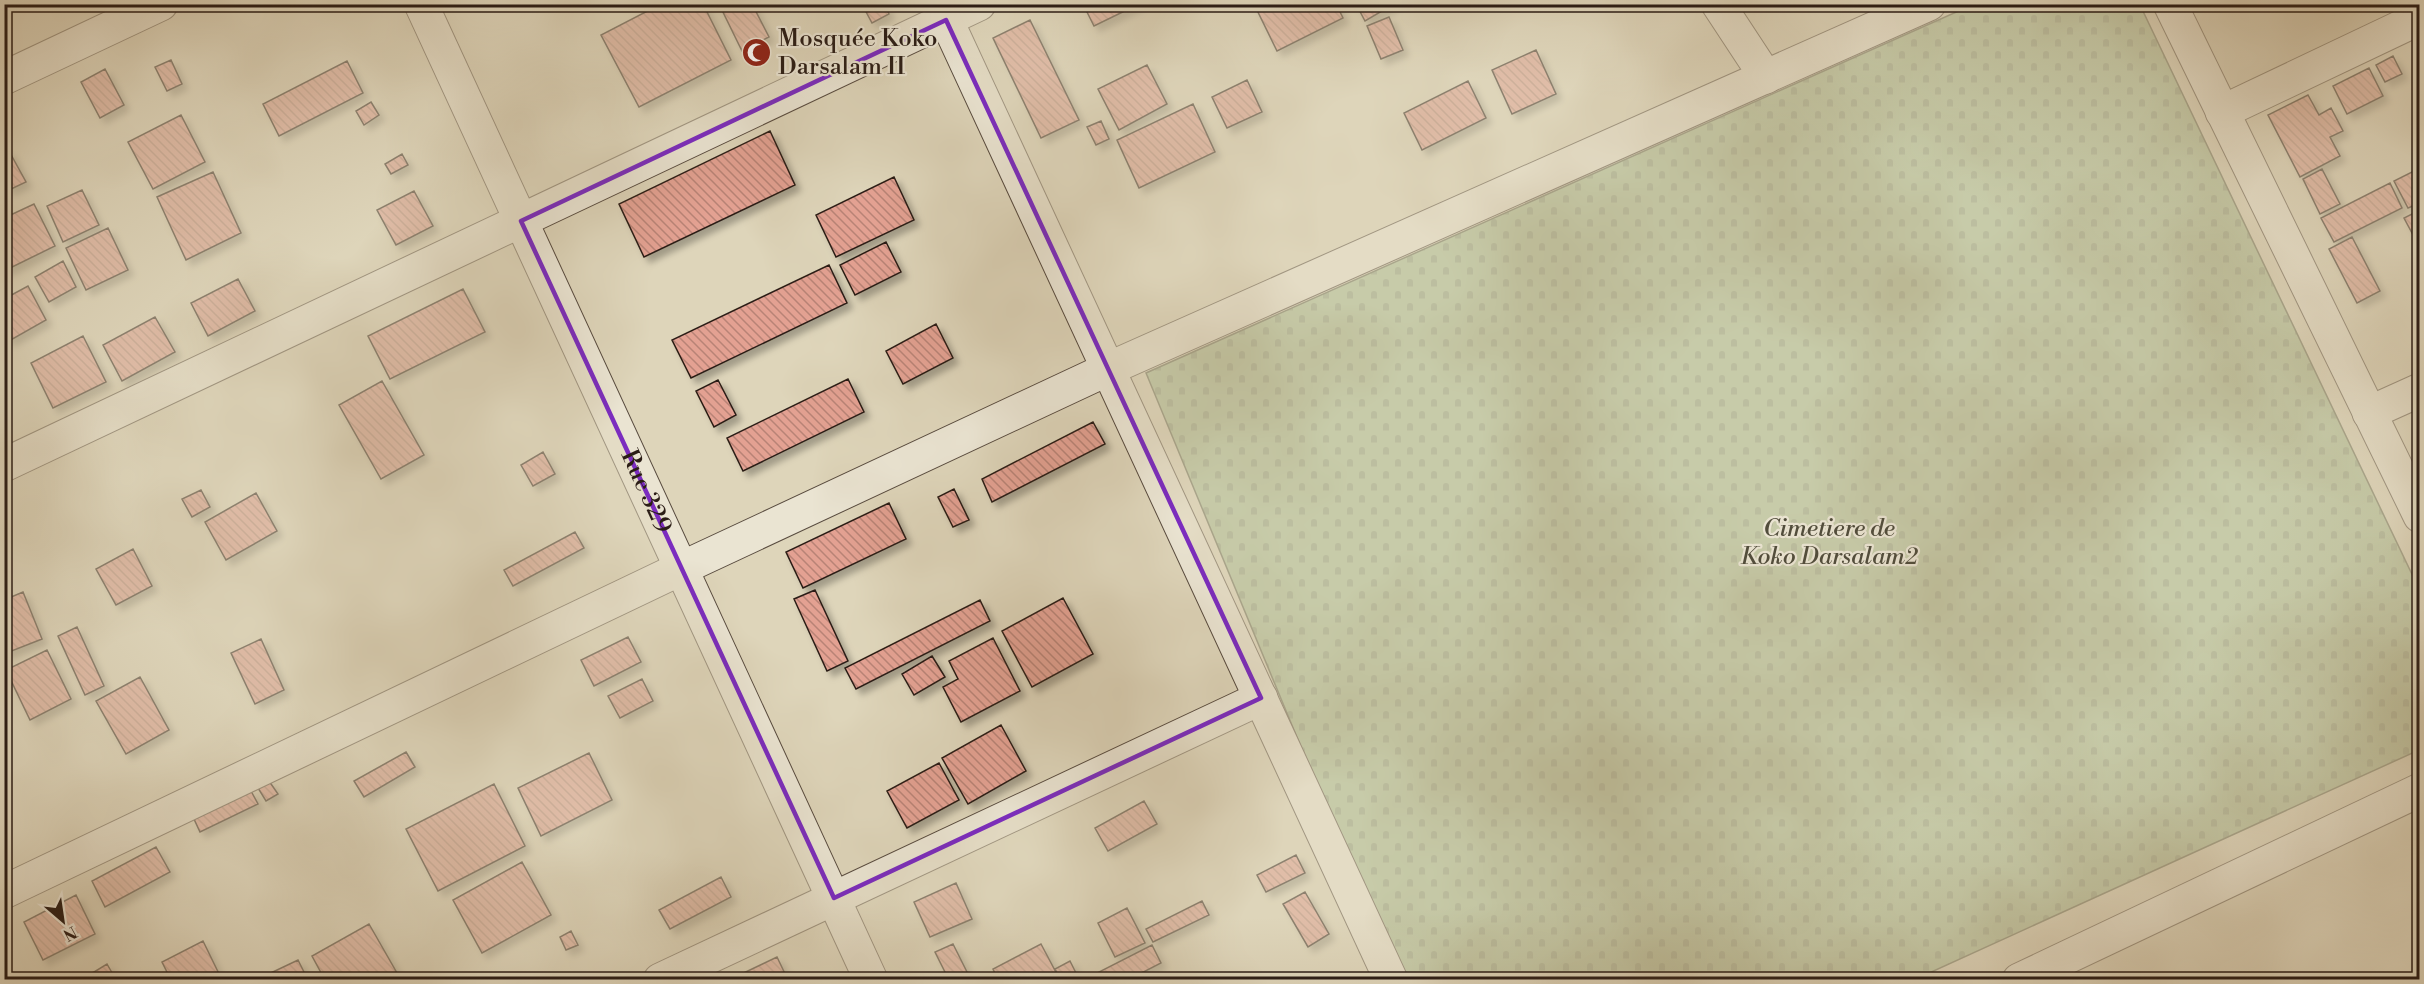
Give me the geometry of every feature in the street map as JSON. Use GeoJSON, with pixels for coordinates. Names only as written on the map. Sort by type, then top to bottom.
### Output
{"type":"FeatureCollection","features":[{"type":"Feature","properties":{"kind":"street"},"geometry":{"type":"LineString","coordinates":[[4,78],[161,4]]}},
{"type":"Feature","properties":{"kind":"street","name":"Rue 329"},"geometry":{"type":"LineString","coordinates":[[422,4],[871,980]]}},
{"type":"Feature","properties":{"kind":"street"},"geometry":{"type":"LineString","coordinates":[[4,465],[521,221],[943,12],[979,4]]}},
{"type":"Feature","properties":{"kind":"street"},"geometry":{"type":"LineString","coordinates":[[1718,4],[1767,77]]}},
{"type":"Feature","properties":{"kind":"street"},"geometry":{"type":"LineString","coordinates":[[4,892],[682,568],[1108,369],[1929,4]]}},
{"type":"Feature","properties":{"kind":"street"},"geometry":{"type":"LineString","coordinates":[[2170,4],[2420,516]]}},
{"type":"Feature","properties":{"kind":"street"},"geometry":{"type":"LineString","coordinates":[[943,12],[1391,980]]}},
{"type":"Feature","properties":{"kind":"street"},"geometry":{"type":"LineString","coordinates":[[2222,112],[2420,18]]}},
{"type":"Feature","properties":{"kind":"street"},"geometry":{"type":"LineString","coordinates":[[2369,413],[2420,390]]}},
{"type":"Feature","properties":{"kind":"street"},"geometry":{"type":"LineString","coordinates":[[660,980],[1261,698]]}},
{"type":"Feature","properties":{"kind":"street"},"geometry":{"type":"LineString","coordinates":[[2019,980],[2420,790]]}},
{"type":"Feature","properties":{"kind":"highlighted area"},"geometry":{"type":"Polygon","coordinates":[[[946,20],[1261,698],[834,898],[521,221],[946,20]]]}},
{"type":"Feature","properties":{"kind":"green space","name":"Cimetiere de Koko Darsalam2"},"geometry":{"type":"Polygon","coordinates":[[[1972,5],[2140,5],[2419,589],[2419,750],[1916,979],[1407,979],[1318,788],[1146,373],[1972,5]]]}},
{"type":"Feature","properties":{"kind":"building"},"geometry":{"type":"Polygon","coordinates":[[[661,4],[703,4],[731,60],[639,107],[601,35],[661,4]]]}},
{"type":"Feature","properties":{"kind":"building"},"geometry":{"type":"Polygon","coordinates":[[[719,4],[752,4],[769,37],[742,51],[719,4]]]}},
{"type":"Feature","properties":{"kind":"building"},"geometry":{"type":"Polygon","coordinates":[[[870,4],[884,4],[889,14],[872,23],[864,8],[870,4]]]}},
{"type":"Feature","properties":{"kind":"building"},"geometry":{"type":"Polygon","coordinates":[[[1083,4],[1139,4],[1094,26],[1083,4]]]}},
{"type":"Feature","properties":{"kind":"building"},"geometry":{"type":"Polygon","coordinates":[[[1254,4],[1336,4],[1343,18],[1277,51],[1254,4]]]}},
{"type":"Feature","properties":{"kind":"building"},"geometry":{"type":"Polygon","coordinates":[[[1356,4],[1394,4],[1365,21],[1356,4]]]}},
{"type":"Feature","properties":{"kind":"building"},"geometry":{"type":"Polygon","coordinates":[[[1389,17],[1403,50],[1381,59],[1367,26],[1389,17]]]}},
{"type":"Feature","properties":{"kind":"building"},"geometry":{"type":"Polygon","coordinates":[[[1030,20],[1079,120],[1041,138],[993,38],[1030,20]]]}},
{"type":"Feature","properties":{"kind":"building"},"geometry":{"type":"Polygon","coordinates":[[[1536,50],[1556,94],[1512,114],[1492,70],[1536,50]]]}},
{"type":"Feature","properties":{"kind":"building"},"geometry":{"type":"Polygon","coordinates":[[[2393,56],[2402,74],[2385,82],[2376,65],[2393,56]]]}},
{"type":"Feature","properties":{"kind":"building"},"geometry":{"type":"Polygon","coordinates":[[[171,60],[182,84],[167,91],[155,67],[171,60]]]}},
{"type":"Feature","properties":{"kind":"building"},"geometry":{"type":"Polygon","coordinates":[[[347,61],[363,93],[279,136],[263,104],[347,61]]]}},
{"type":"Feature","properties":{"kind":"building"},"geometry":{"type":"Polygon","coordinates":[[[1147,65],[1167,104],[1119,130],[1098,89],[1147,65]]]}},
{"type":"Feature","properties":{"kind":"building"},"geometry":{"type":"Polygon","coordinates":[[[2369,68],[2383,96],[2347,114],[2333,86],[2369,68]]]}},
{"type":"Feature","properties":{"kind":"building"},"geometry":{"type":"Polygon","coordinates":[[[105,69],[124,105],[100,118],[81,82],[105,69]]]}},
{"type":"Feature","properties":{"kind":"building"},"geometry":{"type":"Polygon","coordinates":[[[1247,80],[1262,112],[1227,128],[1212,97],[1247,80]]]}},
{"type":"Feature","properties":{"kind":"building"},"geometry":{"type":"Polygon","coordinates":[[[1468,81],[1486,118],[1422,150],[1404,113],[1468,81]]]}},
{"type":"Feature","properties":{"kind":"building"},"geometry":{"type":"Polygon","coordinates":[[[2308,95],[2319,115],[2331,108],[2343,131],[2330,137],[2340,156],[2300,177],[2268,115],[2308,95]]]}},
{"type":"Feature","properties":{"kind":"building"},"geometry":{"type":"Polygon","coordinates":[[[371,102],[379,115],[364,125],[356,111],[371,102]]]}},
{"type":"Feature","properties":{"kind":"building"},"geometry":{"type":"Polygon","coordinates":[[[1193,104],[1215,152],[1139,188],[1117,140],[1193,104]]]}},
{"type":"Feature","properties":{"kind":"building"},"geometry":{"type":"Polygon","coordinates":[[[181,115],[205,162],[153,189],[128,142],[181,115]]]}},
{"type":"Feature","properties":{"kind":"building"},"geometry":{"type":"Polygon","coordinates":[[[1101,121],[1109,139],[1096,145],[1087,127],[1101,121]]]}},
{"type":"Feature","properties":{"kind":"building"},"geometry":{"type":"Polygon","coordinates":[[[770,131],[795,185],[644,257],[619,204],[770,131]]]}},
{"type":"Feature","properties":{"kind":"building"},"geometry":{"type":"Polygon","coordinates":[[[9,151],[26,182],[9,190],[4,182],[4,153],[9,151]]]}},
{"type":"Feature","properties":{"kind":"building"},"geometry":{"type":"Polygon","coordinates":[[[402,154],[408,165],[391,174],[385,164],[402,154]]]}},
{"type":"Feature","properties":{"kind":"building"},"geometry":{"type":"Polygon","coordinates":[[[2420,168],[2420,203],[2408,208],[2394,181],[2420,168]]]}},
{"type":"Feature","properties":{"kind":"building"},"geometry":{"type":"Polygon","coordinates":[[[2322,169],[2340,204],[2320,214],[2303,179],[2322,169]]]}},
{"type":"Feature","properties":{"kind":"building"},"geometry":{"type":"Polygon","coordinates":[[[213,172],[241,233],[186,260],[157,197],[213,172]]]}},
{"type":"Feature","properties":{"kind":"building"},"geometry":{"type":"Polygon","coordinates":[[[894,177],[914,220],[836,257],[816,215],[894,177]]]}},
{"type":"Feature","properties":{"kind":"building"},"geometry":{"type":"Polygon","coordinates":[[[2390,183],[2402,208],[2334,242],[2321,218],[2390,183]]]}},
{"type":"Feature","properties":{"kind":"building"},"geometry":{"type":"Polygon","coordinates":[[[82,190],[99,225],[63,242],[47,206],[82,190]]]}},
{"type":"Feature","properties":{"kind":"building"},"geometry":{"type":"Polygon","coordinates":[[[414,191],[433,226],[396,245],[377,210],[414,191]]]}},
{"type":"Feature","properties":{"kind":"building"},"geometry":{"type":"Polygon","coordinates":[[[34,204],[55,246],[4,271],[4,218],[34,204]]]}},
{"type":"Feature","properties":{"kind":"building"},"geometry":{"type":"Polygon","coordinates":[[[2420,210],[2420,248],[2404,218],[2420,210]]]}},
{"type":"Feature","properties":{"kind":"building"},"geometry":{"type":"Polygon","coordinates":[[[108,228],[128,270],[86,290],[66,248],[108,228]]]}},
{"type":"Feature","properties":{"kind":"building"},"geometry":{"type":"Polygon","coordinates":[[[2352,237],[2380,291],[2357,303],[2329,249],[2352,237]]]}},
{"type":"Feature","properties":{"kind":"building"},"geometry":{"type":"Polygon","coordinates":[[[886,242],[901,272],[855,295],[840,265],[886,242]]]}},
{"type":"Feature","properties":{"kind":"building"},"geometry":{"type":"Polygon","coordinates":[[[63,261],[76,287],[49,302],[35,277],[63,261]]]}},
{"type":"Feature","properties":{"kind":"building"},"geometry":{"type":"Polygon","coordinates":[[[829,265],[847,303],[691,378],[672,340],[829,265]]]}},
{"type":"Feature","properties":{"kind":"building"},"geometry":{"type":"Polygon","coordinates":[[[238,279],[255,311],[208,336],[191,303],[238,279]]]}},
{"type":"Feature","properties":{"kind":"building"},"geometry":{"type":"Polygon","coordinates":[[[28,286],[46,320],[9,341],[4,332],[4,299],[28,286]]]}},
{"type":"Feature","properties":{"kind":"building"},"geometry":{"type":"Polygon","coordinates":[[[463,289],[485,332],[390,379],[368,336],[463,289]]]}},
{"type":"Feature","properties":{"kind":"building"},"geometry":{"type":"Polygon","coordinates":[[[155,317],[175,352],[122,381],[103,345],[155,317]]]}},
{"type":"Feature","properties":{"kind":"building"},"geometry":{"type":"Polygon","coordinates":[[[936,324],[953,358],[903,384],[886,351],[936,324]]]}},
{"type":"Feature","properties":{"kind":"building"},"geometry":{"type":"Polygon","coordinates":[[[83,336],[106,382],[53,408],[31,363],[83,336]]]}},
{"type":"Feature","properties":{"kind":"building"},"geometry":{"type":"Polygon","coordinates":[[[848,379],[864,412],[743,471],[727,438],[848,379]]]}},
{"type":"Feature","properties":{"kind":"building"},"geometry":{"type":"Polygon","coordinates":[[[718,380],[736,415],[714,427],[696,391],[718,380]]]}},
{"type":"Feature","properties":{"kind":"building"},"geometry":{"type":"Polygon","coordinates":[[[382,381],[424,455],[381,479],[339,405],[382,381]]]}},
{"type":"Feature","properties":{"kind":"building"},"geometry":{"type":"Polygon","coordinates":[[[1093,422],[1105,444],[992,502],[982,479],[1093,422]]]}},
{"type":"Feature","properties":{"kind":"building"},"geometry":{"type":"Polygon","coordinates":[[[543,452],[555,474],[533,486],[521,465],[543,452]]]}},
{"type":"Feature","properties":{"kind":"building"},"geometry":{"type":"Polygon","coordinates":[[[954,489],[969,520],[953,527],[938,497],[954,489]]]}},
{"type":"Feature","properties":{"kind":"building"},"geometry":{"type":"Polygon","coordinates":[[[201,490],[210,507],[192,517],[182,499],[201,490]]]}},
{"type":"Feature","properties":{"kind":"building"},"geometry":{"type":"Polygon","coordinates":[[[256,493],[277,531],[226,560],[205,522],[256,493]]]}},
{"type":"Feature","properties":{"kind":"building"},"geometry":{"type":"Polygon","coordinates":[[[889,503],[906,539],[803,588],[786,552],[889,503]]]}},
{"type":"Feature","properties":{"kind":"building"},"geometry":{"type":"Polygon","coordinates":[[[575,532],[584,548],[513,586],[504,570],[575,532]]]}},
{"type":"Feature","properties":{"kind":"building"},"geometry":{"type":"Polygon","coordinates":[[[133,549],[152,586],[116,605],[96,569],[133,549]]]}},
{"type":"Feature","properties":{"kind":"building"},"geometry":{"type":"Polygon","coordinates":[[[815,590],[848,661],[827,671],[794,599],[815,590]]]}},
{"type":"Feature","properties":{"kind":"building"},"geometry":{"type":"Polygon","coordinates":[[[23,592],[42,639],[4,654],[4,600],[23,592]]]}},
{"type":"Feature","properties":{"kind":"building"},"geometry":{"type":"Polygon","coordinates":[[[1063,598],[1093,654],[1032,687],[1002,631],[1063,598]]]}},
{"type":"Feature","properties":{"kind":"building"},"geometry":{"type":"Polygon","coordinates":[[[980,600],[990,621],[856,689],[845,668],[980,600]]]}},
{"type":"Feature","properties":{"kind":"building"},"geometry":{"type":"Polygon","coordinates":[[[77,627],[104,686],[85,695],[58,636],[77,627]]]}},
{"type":"Feature","properties":{"kind":"building"},"geometry":{"type":"Polygon","coordinates":[[[628,637],[641,662],[594,686],[581,660],[628,637]]]}},
{"type":"Feature","properties":{"kind":"building"},"geometry":{"type":"Polygon","coordinates":[[[993,638],[1020,691],[961,722],[943,687],[958,679],[949,661],[993,638]]]}},
{"type":"Feature","properties":{"kind":"building"},"geometry":{"type":"Polygon","coordinates":[[[261,639],[284,690],[255,704],[231,653],[261,639]]]}},
{"type":"Feature","properties":{"kind":"building"},"geometry":{"type":"Polygon","coordinates":[[[47,650],[71,699],[30,720],[6,670],[47,650]]]}},
{"type":"Feature","properties":{"kind":"building"},"geometry":{"type":"Polygon","coordinates":[[[932,656],[945,677],[914,695],[902,674],[932,656]]]}},
{"type":"Feature","properties":{"kind":"building"},"geometry":{"type":"Polygon","coordinates":[[[140,677],[169,730],[126,754],[96,701],[140,677]]]}},
{"type":"Feature","properties":{"kind":"building"},"geometry":{"type":"Polygon","coordinates":[[[642,679],[653,701],[620,718],[608,696],[642,679]]]}},
{"type":"Feature","properties":{"kind":"building"},"geometry":{"type":"Polygon","coordinates":[[[1001,725],[1026,771],[968,804],[942,758],[1001,725]]]}},
{"type":"Feature","properties":{"kind":"building"},"geometry":{"type":"Polygon","coordinates":[[[406,752],[415,767],[364,797],[354,781],[406,752]]]}},
{"type":"Feature","properties":{"kind":"building"},"geometry":{"type":"Polygon","coordinates":[[[589,753],[612,800],[541,836],[518,788],[589,753]]]}},
{"type":"Feature","properties":{"kind":"building"},"geometry":{"type":"Polygon","coordinates":[[[939,763],[959,800],[907,828],[887,791],[939,763]]]}},
{"type":"Feature","properties":{"kind":"building"},"geometry":{"type":"Polygon","coordinates":[[[269,781],[278,794],[266,801],[258,788],[269,781]]]}},
{"type":"Feature","properties":{"kind":"building"},"geometry":{"type":"Polygon","coordinates":[[[494,784],[525,846],[438,891],[406,829],[494,784]]]}},
{"type":"Feature","properties":{"kind":"building"},"geometry":{"type":"Polygon","coordinates":[[[251,791],[258,804],[200,832],[194,819],[251,791]]]}},
{"type":"Feature","properties":{"kind":"building"},"geometry":{"type":"Polygon","coordinates":[[[1144,801],[1157,824],[1108,851],[1095,828],[1144,801]]]}},
{"type":"Feature","properties":{"kind":"building"},"geometry":{"type":"Polygon","coordinates":[[[156,847],[170,872],[105,907],[92,881],[156,847]]]}},
{"type":"Feature","properties":{"kind":"building"},"geometry":{"type":"Polygon","coordinates":[[[1296,855],[1305,873],[1266,892],[1257,875],[1296,855]]]}},
{"type":"Feature","properties":{"kind":"building"},"geometry":{"type":"Polygon","coordinates":[[[522,862],[551,915],[482,953],[453,900],[522,862]]]}},
{"type":"Feature","properties":{"kind":"building"},"geometry":{"type":"Polygon","coordinates":[[[721,877],[731,897],[670,929],[659,910],[721,877]]]}},
{"type":"Feature","properties":{"kind":"building"},"geometry":{"type":"Polygon","coordinates":[[[956,883],[972,919],[930,937],[914,902],[956,883]]]}},
{"type":"Feature","properties":{"kind":"building"},"geometry":{"type":"Polygon","coordinates":[[[1305,892],[1329,934],[1308,947],[1283,904],[1305,892]]]}},
{"type":"Feature","properties":{"kind":"building"},"geometry":{"type":"Polygon","coordinates":[[[76,895],[95,934],[43,960],[24,922],[76,895]]]}},
{"type":"Feature","properties":{"kind":"building"},"geometry":{"type":"Polygon","coordinates":[[[1202,901],[1209,915],[1153,942],[1146,929],[1202,901]]]}},
{"type":"Feature","properties":{"kind":"building"},"geometry":{"type":"Polygon","coordinates":[[[1127,908],[1145,943],[1115,957],[1098,923],[1127,908]]]}},
{"type":"Feature","properties":{"kind":"building"},"geometry":{"type":"Polygon","coordinates":[[[369,924],[401,980],[325,980],[312,956],[369,924]]]}},
{"type":"Feature","properties":{"kind":"building"},"geometry":{"type":"Polygon","coordinates":[[[571,931],[578,945],[566,950],[560,937],[571,931]]]}},
{"type":"Feature","properties":{"kind":"building"},"geometry":{"type":"Polygon","coordinates":[[[203,941],[222,980],[171,980],[162,962],[203,941]]]}},
{"type":"Feature","properties":{"kind":"building"},"geometry":{"type":"Polygon","coordinates":[[[953,944],[971,980],[949,980],[935,952],[953,944]]]}},
{"type":"Feature","properties":{"kind":"building"},"geometry":{"type":"Polygon","coordinates":[[[1041,944],[1060,980],[998,980],[993,969],[1041,944]]]}},
{"type":"Feature","properties":{"kind":"building"},"geometry":{"type":"Polygon","coordinates":[[[1152,945],[1161,963],[1128,980],[1100,980],[1097,973],[1152,945]]]}},
{"type":"Feature","properties":{"kind":"building"},"geometry":{"type":"Polygon","coordinates":[[[777,957],[788,980],[729,980],[777,957]]]}},
{"type":"Feature","properties":{"kind":"building"},"geometry":{"type":"Polygon","coordinates":[[[298,960],[308,980],[256,980],[298,960]]]}},
{"type":"Feature","properties":{"kind":"building"},"geometry":{"type":"Polygon","coordinates":[[[1070,961],[1079,979],[1061,980],[1055,969],[1070,961]]]}},
{"type":"Feature","properties":{"kind":"building"},"geometry":{"type":"Polygon","coordinates":[[[107,964],[115,978],[92,980],[89,975],[107,964]]]}},
{"type":"Feature","properties":{"kind":"place","name":"Mosquée Koko Darsalam II"},"geometry":{"type":"Point","coordinates":[757,53]}}]}
